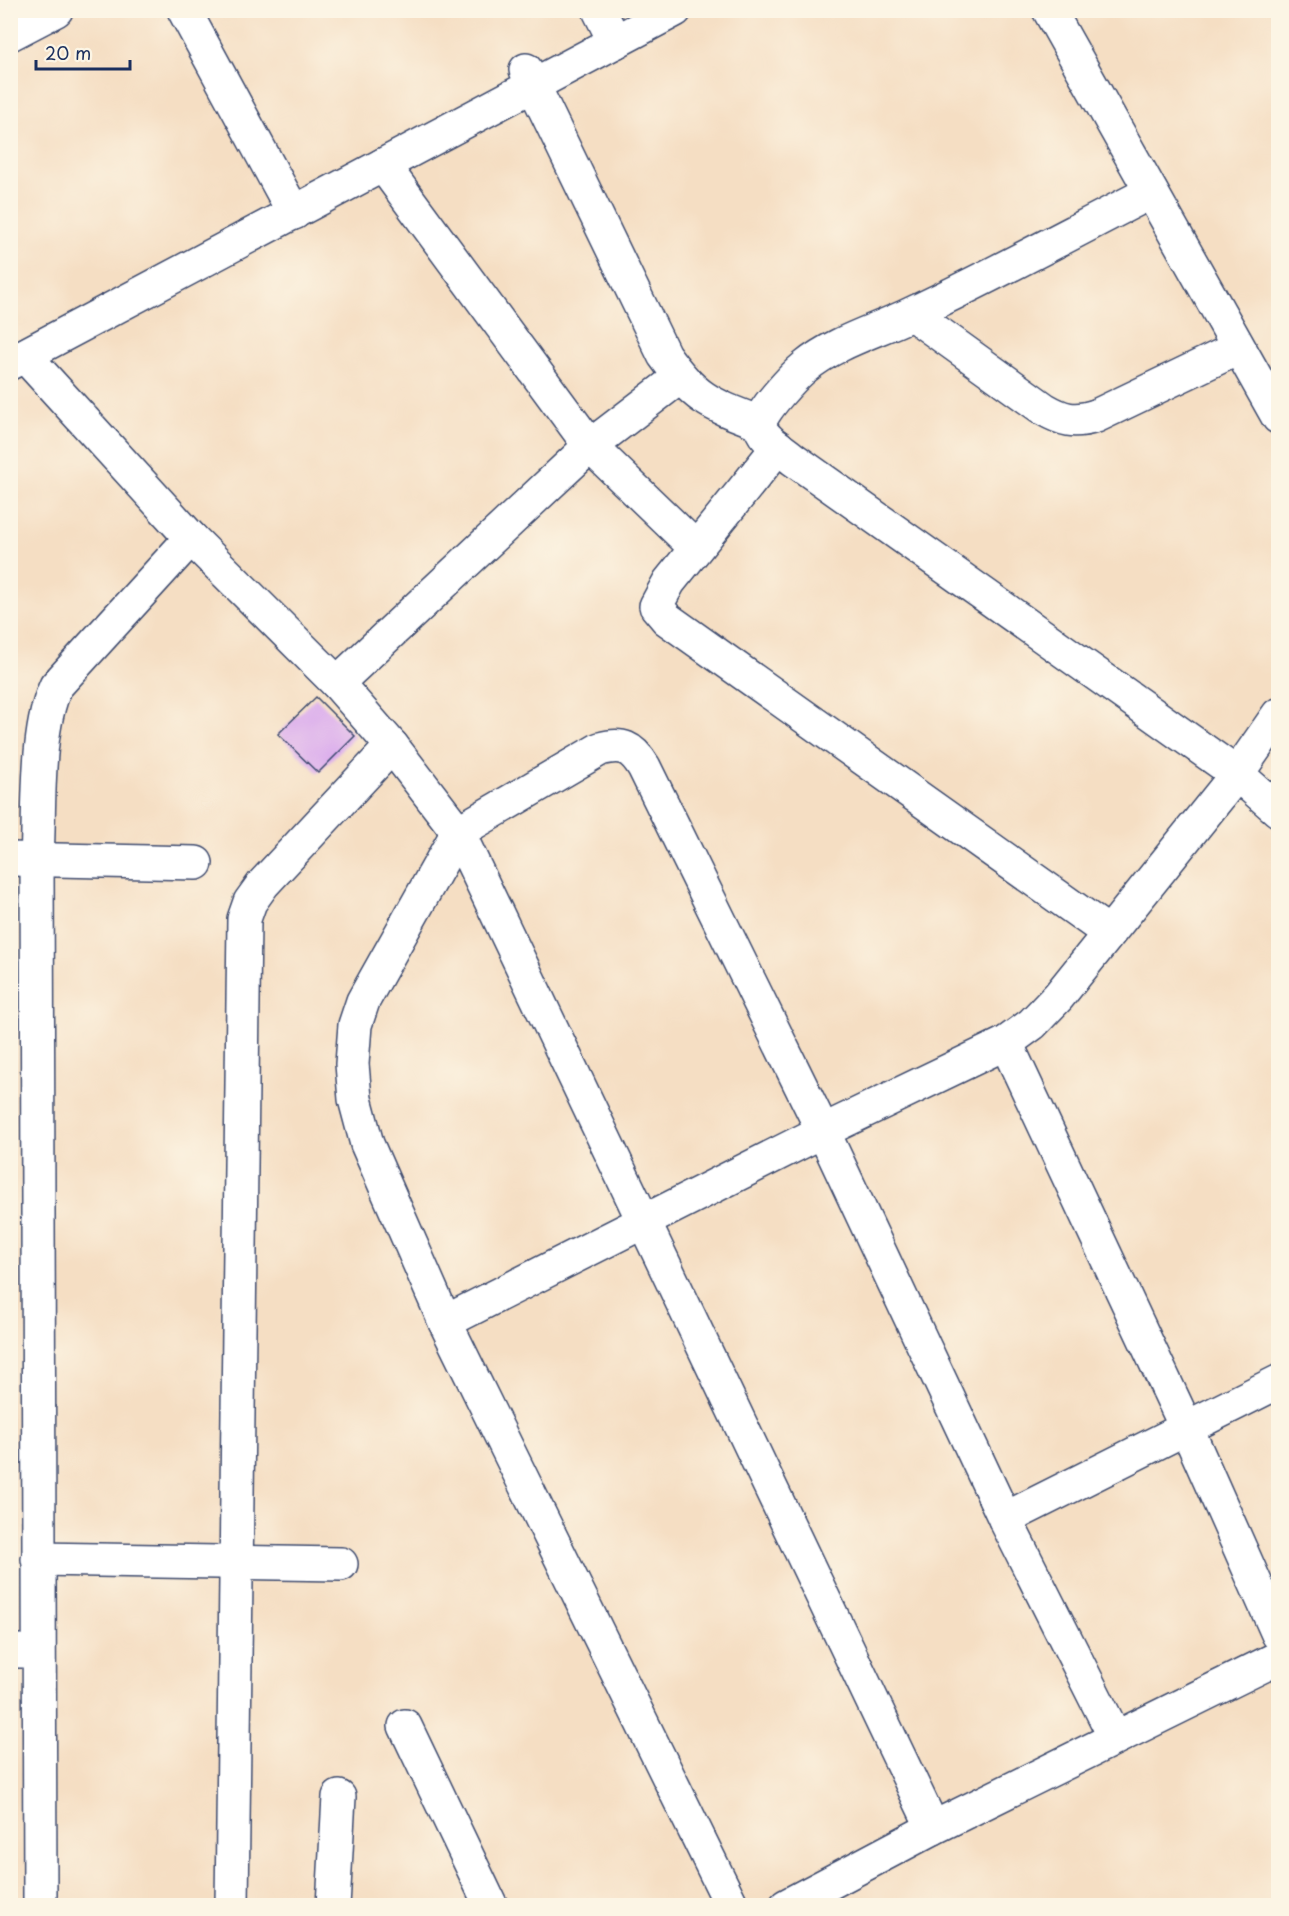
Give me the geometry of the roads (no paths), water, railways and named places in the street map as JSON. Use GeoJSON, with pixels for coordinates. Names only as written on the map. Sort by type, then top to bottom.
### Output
{"type":"FeatureCollection","features":[{"type":"Feature","properties":{"kind":"street"},"geometry":{"type":"LineString","coordinates":[[10,34],[56,10]]}},
{"type":"Feature","properties":{"kind":"street"},"geometry":{"type":"LineString","coordinates":[[184,10],[289,205]]}},
{"type":"Feature","properties":{"kind":"street"},"geometry":{"type":"LineString","coordinates":[[289,205],[383,165],[530,78],[607,27],[640,10]]}},
{"type":"Feature","properties":{"kind":"street"},"geometry":{"type":"LineString","coordinates":[[607,27],[675,10]]}},
{"type":"Feature","properties":{"kind":"street"},"geometry":{"type":"LineString","coordinates":[[1049,10],[1278,417]]}},
{"type":"Feature","properties":{"kind":"street"},"geometry":{"type":"LineString","coordinates":[[530,78],[289,205],[15,354],[191,538],[338,683],[392,746],[458,832],[933,1828]]}},
{"type":"Feature","properties":{"kind":"street"},"geometry":{"type":"LineString","coordinates":[[530,78],[664,355],[680,377],[711,404],[769,435],[1237,774],[1278,810]]}},
{"type":"Feature","properties":{"kind":"street"},"geometry":{"type":"LineString","coordinates":[[383,165],[590,446],[696,548]]}},
{"type":"Feature","properties":{"kind":"street"},"geometry":{"type":"LineString","coordinates":[[1109,933],[667,619],[656,606],[661,592],[696,548],[769,435],[763,414],[804,367],[848,342],[912,314],[1151,192]]}},
{"type":"Feature","properties":{"kind":"street"},"geometry":{"type":"LineString","coordinates":[[912,314],[1044,410],[1065,421],[1082,420],[1095,416],[1238,348]]}},
{"type":"Feature","properties":{"kind":"street"},"geometry":{"type":"LineString","coordinates":[[338,683],[590,446],[680,377]]}},
{"type":"Feature","properties":{"kind":"street"},"geometry":{"type":"LineString","coordinates":[[40,1905],[24,1651],[38,1559],[24,859],[43,731],[56,686],[191,538]]}},
{"type":"Feature","properties":{"kind":"street"},"geometry":{"type":"LineString","coordinates":[[445,1322],[642,1221],[1006,1043],[1032,1024],[1058,997],[1237,774],[1278,715]]}},
{"type":"Feature","properties":{"kind":"street"},"geometry":{"type":"LineString","coordinates":[[732,1905],[445,1322],[367,1144],[355,1099],[352,1064],[355,1025],[363,1001],[458,832],[600,749],[615,745],[626,747],[644,767],[823,1131],[1005,1519],[1115,1737]]}},
{"type":"Feature","properties":{"kind":"street"},"geometry":{"type":"LineString","coordinates":[[232,1905],[244,919],[250,902],[263,884],[392,746]]}},
{"type":"Feature","properties":{"kind":"street"},"geometry":{"type":"LineString","coordinates":[[24,859],[196,863]]}},
{"type":"Feature","properties":{"kind":"street"},"geometry":{"type":"LineString","coordinates":[[1006,1043],[1187,1429],[1278,1634]]}},
{"type":"Feature","properties":{"kind":"street"},"geometry":{"type":"LineString","coordinates":[[1005,1519],[1278,1382]]}},
{"type":"Feature","properties":{"kind":"street"},"geometry":{"type":"LineString","coordinates":[[38,1559],[341,1564]]}},
{"type":"Feature","properties":{"kind":"street"},"geometry":{"type":"LineString","coordinates":[[786,1905],[933,1828],[1278,1658]]}},
{"type":"Feature","properties":{"kind":"street"},"geometry":{"type":"LineString","coordinates":[[405,1726],[491,1905]]}},
{"type":"Feature","properties":{"kind":"street"},"geometry":{"type":"LineString","coordinates":[[333,1905],[339,1797]]}}]}
